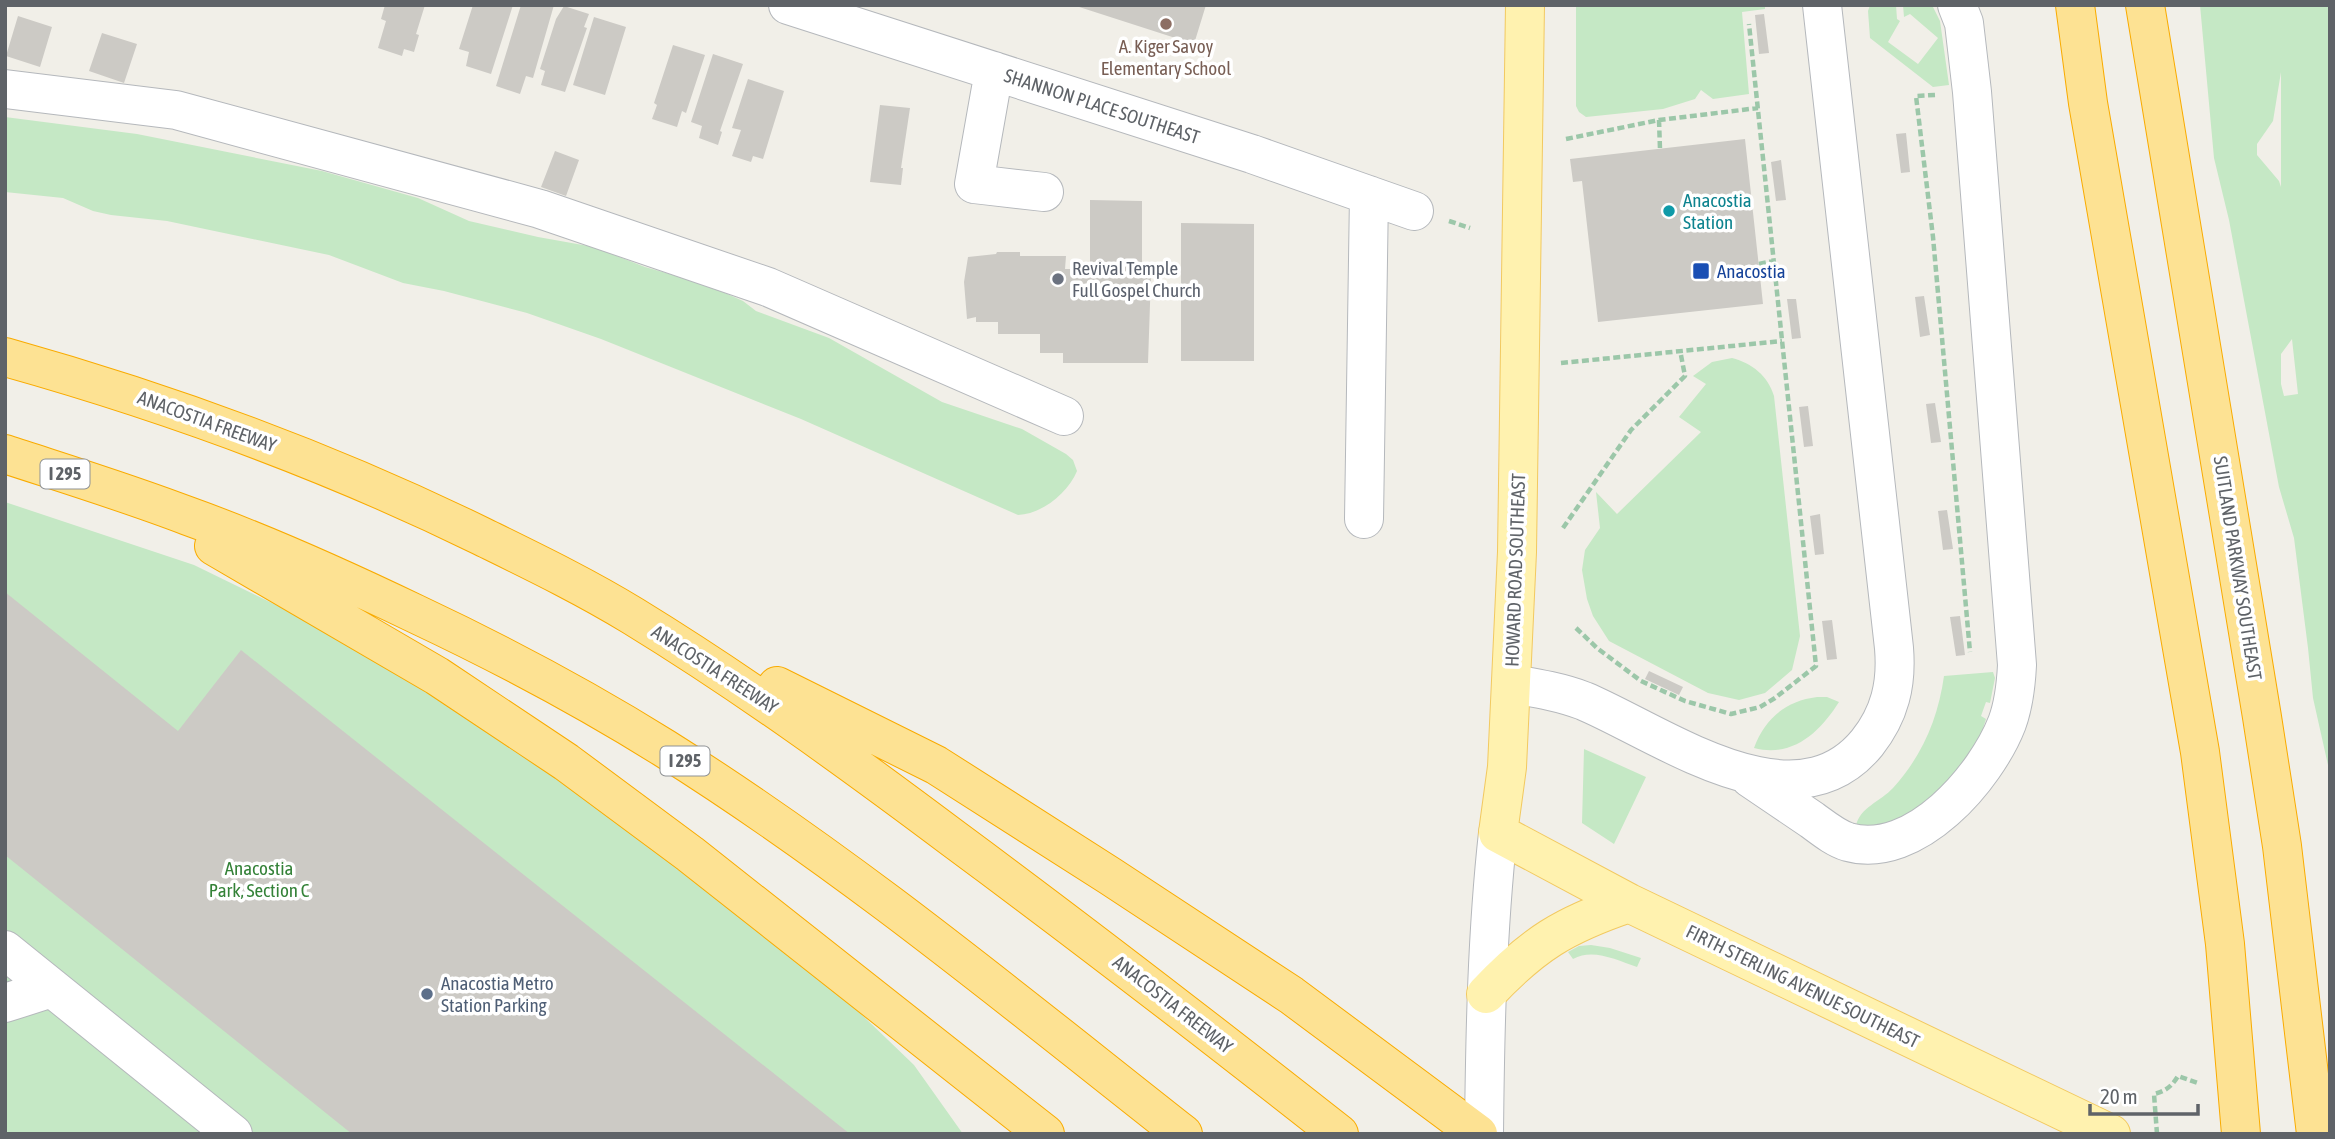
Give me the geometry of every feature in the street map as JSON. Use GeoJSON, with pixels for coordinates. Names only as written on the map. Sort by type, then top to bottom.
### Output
{"type":"FeatureCollection","features":[{"type":"Feature","properties":{"kind":"highway"},"geometry":{"type":"LineString","coordinates":[[2075,5],[2088,103],[2200,752],[2225,944],[2241,1134]]}},
{"type":"Feature","properties":{"kind":"highway","name":"SUITLAND PARKWAY SOUTHEAST"},"geometry":{"type":"LineString","coordinates":[[2145,5],[2262,717],[2290,911],[2316,1134]]}},
{"type":"Feature","properties":{"kind":"highway","name":"ANACOSTIA FREEWAY"},"geometry":{"type":"LineString","coordinates":[[5,357],[191,414],[365,481],[500,545],[631,614],[770,705],[895,794],[1147,983],[1339,1134]]}},
{"type":"Feature","properties":{"kind":"highway","name":"I 295"},"geometry":{"type":"LineString","coordinates":[[5,454],[249,539],[370,592],[502,656],[661,746],[773,819],[879,896],[1183,1134]]}},
{"type":"Feature","properties":{"kind":"highway"},"geometry":{"type":"LineString","coordinates":[[125,494],[437,676],[566,762],[691,854],[1045,1134]]}},
{"type":"Feature","properties":{"kind":"highway"},"geometry":{"type":"LineString","coordinates":[[631,614],[936,765],[1292,995],[1478,1134]]}},
{"type":"Feature","properties":{"kind":"main road","name":"HOWARD ROAD SOUTHEAST"},"geometry":{"type":"LineString","coordinates":[[1498,833],[1507,767],[1517,552],[1524,5]]}},
{"type":"Feature","properties":{"kind":"main road","name":"FIRTH STERLING AVENUE SOUTHEAST"},"geometry":{"type":"LineString","coordinates":[[1498,833],[1629,903],[2110,1134]]}},
{"type":"Feature","properties":{"kind":"main road"},"geometry":{"type":"LineString","coordinates":[[1486,994],[1511,967],[1548,938],[1588,917],[1629,903]]}},
{"type":"Feature","properties":{"kind":"street","name":"SHANNON PLACE SOUTHEAST"},"geometry":{"type":"LineString","coordinates":[[788,5],[1252,154],[1414,211]]}},
{"type":"Feature","properties":{"kind":"street"},"geometry":{"type":"LineString","coordinates":[[1511,684],[1549,690],[1583,701],[1705,759],[1742,772],[1780,780],[1813,778],[1840,764],[1864,746],[1889,707],[1895,679],[1894,648],[1822,5]]}},
{"type":"Feature","properties":{"kind":"street"},"geometry":{"type":"LineString","coordinates":[[1742,772],[1836,837],[1876,845],[1889,842],[1928,822],[1965,791],[1988,761],[2007,723],[2013,702],[2017,665],[1972,92],[1962,11]]}},
{"type":"Feature","properties":{"kind":"street"},"geometry":{"type":"LineString","coordinates":[[994,71],[974,184],[1044,192]]}},
{"type":"Feature","properties":{"kind":"street"},"geometry":{"type":"LineString","coordinates":[[5,89],[176,110],[540,209],[768,286],[1063,416]]}},
{"type":"Feature","properties":{"kind":"street"},"geometry":{"type":"LineString","coordinates":[[1364,519],[1369,195]]}},
{"type":"Feature","properties":{"kind":"street","name":"HOWARD ROAD SOUTHEAST"},"geometry":{"type":"LineString","coordinates":[[1484,1134],[1490,906],[1498,833]]}},
{"type":"Feature","properties":{"kind":"street"},"geometry":{"type":"LineString","coordinates":[[5,950],[233,1134]]}},
{"type":"Feature","properties":{"kind":"street"},"geometry":{"type":"LineString","coordinates":[[5,1003],[52,988]]}},
{"type":"Feature","properties":{"kind":"path"},"geometry":{"type":"LineString","coordinates":[[1576,628],[1597,648],[1641,681],[1685,701],[1731,714],[1760,707],[1816,666],[1749,24]]}},
{"type":"Feature","properties":{"kind":"path"},"geometry":{"type":"LineString","coordinates":[[1946,94],[1916,96],[1933,237],[1970,652]]}},
{"type":"Feature","properties":{"kind":"path"},"geometry":{"type":"LineString","coordinates":[[1566,138],[1659,120],[1758,108]]}},
{"type":"Feature","properties":{"kind":"path"},"geometry":{"type":"LineString","coordinates":[[1659,120],[1660,149]]}},
{"type":"Feature","properties":{"kind":"path"},"geometry":{"type":"LineString","coordinates":[[1759,264],[1773,261]]}},
{"type":"Feature","properties":{"kind":"path"},"geometry":{"type":"LineString","coordinates":[[1561,363],[1782,341]]}},
{"type":"Feature","properties":{"kind":"path"},"geometry":{"type":"LineString","coordinates":[[1563,528],[1631,430],[1685,376],[1680,351]]}},
{"type":"Feature","properties":{"kind":"path"},"geometry":{"type":"LineString","coordinates":[[2157,1134],[2154,1094],[2164,1091],[2178,1076]]}},
{"type":"Feature","properties":{"kind":"green space"},"geometry":{"type":"Polygon","coordinates":[[[1576,5],[1765,5],[1765,9],[1742,12],[1749,94],[1713,99],[1701,90],[1695,99],[1663,109],[1586,117],[1576,106],[1576,5]]]}},
{"type":"Feature","properties":{"kind":"green space"},"geometry":{"type":"Polygon","coordinates":[[[1870,5],[1896,5],[1897,19],[1900,21],[1888,42],[1918,64],[1938,38],[1910,14],[1904,17],[1903,5],[1932,5],[1940,21],[1949,85],[1933,87],[1870,38],[1870,5]]]}},
{"type":"Feature","properties":{"kind":"green space"},"geometry":{"type":"Polygon","coordinates":[[[2200,5],[2330,5],[2330,774],[2313,698],[2294,538],[2279,487],[2229,220],[2214,158],[2200,5]],[[2281,72],[2273,121],[2257,144],[2257,155],[2281,187],[2281,72]],[[2292,339],[2281,354],[2281,384],[2284,396],[2298,394],[2292,339]]]}},
{"type":"Feature","properties":{"kind":"green space"},"geometry":{"type":"Polygon","coordinates":[[[5,117],[137,134],[322,171],[418,198],[469,221],[594,247],[645,267],[705,284],[743,301],[756,311],[829,338],[942,402],[1022,429],[1066,454],[1073,460],[1077,471],[1067,487],[1053,501],[1036,511],[1018,515],[801,419],[601,339],[527,313],[403,283],[329,255],[167,221],[111,215],[93,211],[63,198],[5,192],[5,117]]]}},
{"type":"Feature","properties":{"kind":"green space"},"geometry":{"type":"Polygon","coordinates":[[[1732,358],[1758,371],[1768,382],[1774,396],[1800,636],[1792,670],[1765,693],[1739,700],[1708,693],[1609,641],[1593,616],[1582,570],[1585,550],[1600,528],[1596,492],[1617,514],[1701,432],[1679,417],[1706,384],[1693,376],[1712,362],[1732,358]]]}},
{"type":"Feature","properties":{"kind":"green space","name":"Anacostia Park, Section C"},"geometry":{"type":"Polygon","coordinates":[[[5,502],[194,565],[503,716],[700,859],[914,1065],[963,1134],[5,1134],[5,502]]]}},
{"type":"Feature","properties":{"kind":"green space"},"geometry":{"type":"Polygon","coordinates":[[[1993,672],[1995,678],[1990,703],[1986,702],[1981,716],[1986,719],[1979,741],[1959,771],[1911,814],[1886,825],[1856,826],[1861,814],[1893,788],[1920,750],[1938,707],[1944,676],[1993,672]]]}},
{"type":"Feature","properties":{"kind":"green space"},"geometry":{"type":"Polygon","coordinates":[[[1827,697],[1839,702],[1814,732],[1793,746],[1768,750],[1754,748],[1764,728],[1778,713],[1796,702],[1827,697]]]}},
{"type":"Feature","properties":{"kind":"green space"},"geometry":{"type":"Polygon","coordinates":[[[1584,749],[1646,777],[1614,844],[1582,823],[1584,749]]]}},
{"type":"Feature","properties":{"kind":"green space"},"geometry":{"type":"Polygon","coordinates":[[[1591,945],[1641,958],[1637,967],[1597,955],[1573,959],[1568,952],[1579,946],[1591,945]]]}},
{"type":"Feature","properties":{"kind":"building"},"geometry":{"type":"Polygon","coordinates":[[[385,5],[425,5],[416,34],[419,35],[414,52],[404,49],[402,56],[378,48],[386,21],[381,19],[385,5]]]}},
{"type":"Feature","properties":{"kind":"building"},"geometry":{"type":"Polygon","coordinates":[[[473,5],[513,5],[491,74],[466,66],[469,52],[459,49],[473,5]]]}},
{"type":"Feature","properties":{"kind":"building"},"geometry":{"type":"Polygon","coordinates":[[[521,5],[554,5],[533,78],[526,76],[520,94],[496,86],[521,5]]]}},
{"type":"Feature","properties":{"kind":"building","name":"A. Kiger Savoy Elementary School"},"geometry":{"type":"Polygon","coordinates":[[[1073,5],[1206,5],[1194,44],[1073,5]]]}},
{"type":"Feature","properties":{"kind":"building"},"geometry":{"type":"Polygon","coordinates":[[[564,6],[589,14],[584,27],[587,28],[565,92],[541,85],[545,71],[540,69],[556,19],[564,6]]]}},
{"type":"Feature","properties":{"kind":"building"},"geometry":{"type":"Polygon","coordinates":[[[1764,14],[1769,53],[1759,54],[1755,15],[1764,14]]]}},
{"type":"Feature","properties":{"kind":"building"},"geometry":{"type":"Polygon","coordinates":[[[18,16],[52,27],[40,67],[6,56],[18,16]]]}},
{"type":"Feature","properties":{"kind":"building"},"geometry":{"type":"Polygon","coordinates":[[[594,17],[626,27],[605,95],[573,85],[594,17]]]}},
{"type":"Feature","properties":{"kind":"building"},"geometry":{"type":"Polygon","coordinates":[[[102,33],[137,44],[124,83],[89,71],[102,33]]]}},
{"type":"Feature","properties":{"kind":"building"},"geometry":{"type":"Polygon","coordinates":[[[673,45],[705,55],[686,113],[682,111],[677,127],[652,119],[657,105],[654,103],[673,45]]]}},
{"type":"Feature","properties":{"kind":"building"},"geometry":{"type":"Polygon","coordinates":[[[713,54],[743,64],[720,131],[722,132],[718,145],[699,138],[702,126],[691,122],[713,54]]]}},
{"type":"Feature","properties":{"kind":"building"},"geometry":{"type":"Polygon","coordinates":[[[748,79],[784,91],[763,159],[753,156],[751,162],[732,156],[741,130],[732,128],[748,79]]]}},
{"type":"Feature","properties":{"kind":"building"},"geometry":{"type":"Polygon","coordinates":[[[880,105],[910,108],[901,185],[870,182],[880,105]]]}},
{"type":"Feature","properties":{"kind":"building"},"geometry":{"type":"Polygon","coordinates":[[[1906,133],[1910,172],[1901,173],[1896,134],[1906,133]]]}},
{"type":"Feature","properties":{"kind":"building","name":"Anacostia Station"},"geometry":{"type":"Polygon","coordinates":[[[1745,139],[1763,304],[1598,322],[1582,181],[1573,182],[1570,159],[1745,139]]]}},
{"type":"Feature","properties":{"kind":"building"},"geometry":{"type":"Polygon","coordinates":[[[555,151],[579,160],[566,196],[541,187],[555,151]]]}},
{"type":"Feature","properties":{"kind":"building"},"geometry":{"type":"Polygon","coordinates":[[[1781,160],[1786,200],[1776,201],[1771,162],[1781,160]]]}},
{"type":"Feature","properties":{"kind":"building","name":"Revival Temple Full Gospel Church"},"geometry":{"type":"Polygon","coordinates":[[[1090,200],[1142,201],[1142,275],[1151,275],[1148,363],[1063,363],[1063,353],[1040,353],[1040,334],[998,334],[998,322],[976,322],[976,317],[967,319],[964,282],[968,257],[997,252],[1020,252],[1020,256],[1066,256],[1065,269],[1090,269],[1090,200]]]}},
{"type":"Feature","properties":{"kind":"building"},"geometry":{"type":"Polygon","coordinates":[[[1181,223],[1254,224],[1254,361],[1181,361],[1181,223]]]}},
{"type":"Feature","properties":{"kind":"building"},"geometry":{"type":"Polygon","coordinates":[[[1924,296],[1930,335],[1920,337],[1915,297],[1924,296]]]}},
{"type":"Feature","properties":{"kind":"building"},"geometry":{"type":"Polygon","coordinates":[[[1787,299],[1796,299],[1801,338],[1792,339],[1787,299]]]}},
{"type":"Feature","properties":{"kind":"building"},"geometry":{"type":"Polygon","coordinates":[[[1935,403],[1941,442],[1931,443],[1926,404],[1935,403]]]}},
{"type":"Feature","properties":{"kind":"building"},"geometry":{"type":"Polygon","coordinates":[[[1808,406],[1813,446],[1804,447],[1799,407],[1808,406]]]}},
{"type":"Feature","properties":{"kind":"building"},"geometry":{"type":"Polygon","coordinates":[[[1947,510],[1953,549],[1943,550],[1938,511],[1947,510]]]}},
{"type":"Feature","properties":{"kind":"building"},"geometry":{"type":"Polygon","coordinates":[[[1820,514],[1824,554],[1815,555],[1810,516],[1820,514]]]}},
{"type":"Feature","properties":{"kind":"building","name":"Anacostia Metro Station Parking"},"geometry":{"type":"Polygon","coordinates":[[[5,592],[178,731],[241,650],[850,1134],[352,1134],[5,855],[5,592]]]}},
{"type":"Feature","properties":{"kind":"building"},"geometry":{"type":"Polygon","coordinates":[[[1960,616],[1965,655],[1956,656],[1950,617],[1960,616]]]}},
{"type":"Feature","properties":{"kind":"building"},"geometry":{"type":"Polygon","coordinates":[[[1832,620],[1837,659],[1827,660],[1822,621],[1832,620]]]}},
{"type":"Feature","properties":{"kind":"building"},"geometry":{"type":"Polygon","coordinates":[[[1649,671],[1683,687],[1679,695],[1645,679],[1649,671]]]}},
{"type":"Feature","properties":{"kind":"place","name":"A. Kiger Savoy Elementary School"},"geometry":{"type":"Point","coordinates":[1166,24]}},
{"type":"Feature","properties":{"kind":"place","name":"Anacostia Station"},"geometry":{"type":"Point","coordinates":[1669,211]}},
{"type":"Feature","properties":{"kind":"place","name":"Anacostia"},"geometry":{"type":"Point","coordinates":[1701,271]}},
{"type":"Feature","properties":{"kind":"place","name":"Revival Temple Full Gospel Church"},"geometry":{"type":"Point","coordinates":[1058,279]}},
{"type":"Feature","properties":{"kind":"place","name":"Anacostia Metro Station Parking"},"geometry":{"type":"Point","coordinates":[427,994]}}]}
